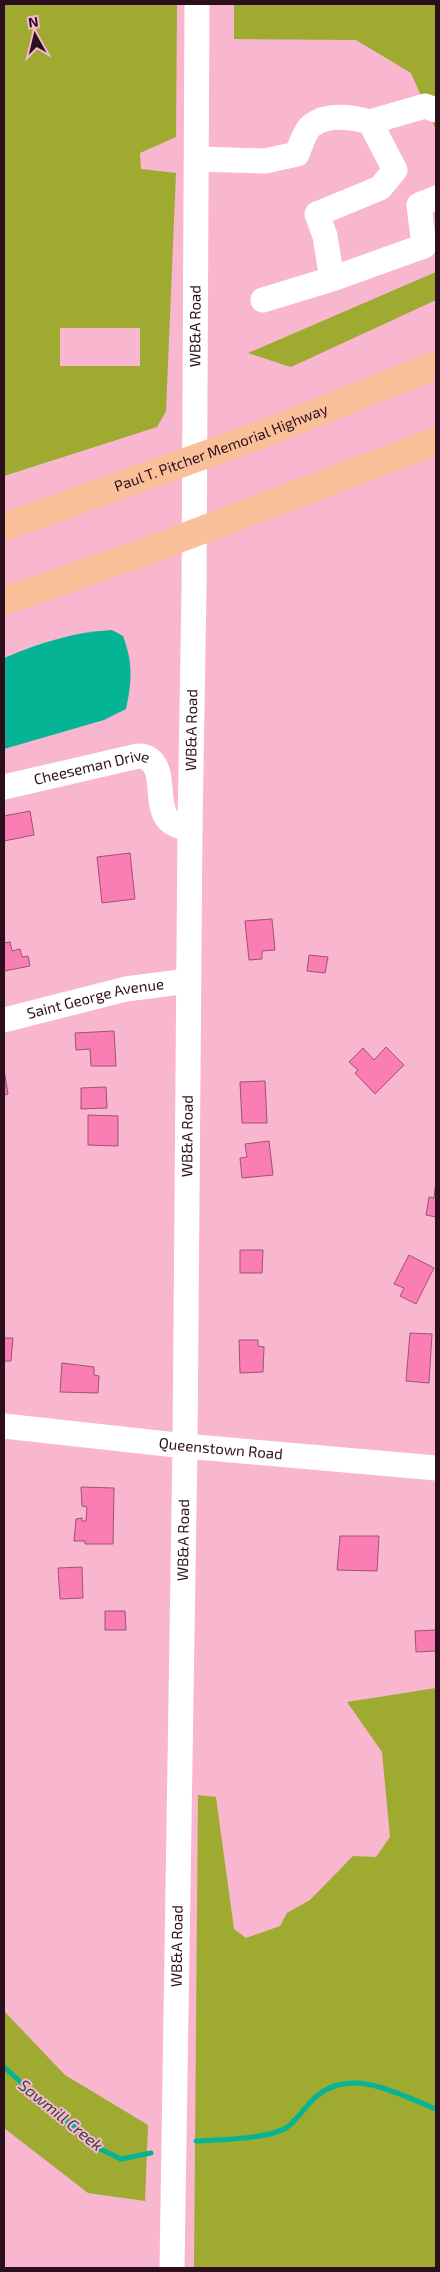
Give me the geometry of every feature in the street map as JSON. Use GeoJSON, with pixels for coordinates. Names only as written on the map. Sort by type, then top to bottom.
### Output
{"type":"FeatureCollection","features":[{"type":"Feature","properties":{"kind":"highway","name":"Paul T. Pitcher Memorial Highway"},"geometry":{"type":"LineString","coordinates":[[4,527],[263,434],[436,365]]}},
{"type":"Feature","properties":{"kind":"highway"},"geometry":{"type":"LineString","coordinates":[[4,601],[169,543],[436,441]]}},
{"type":"Feature","properties":{"kind":"street","name":"WB&A Road"},"geometry":{"type":"LineString","coordinates":[[172,2268],[185,1446],[188,981],[196,400],[197,4]]}},
{"type":"Feature","properties":{"kind":"street"},"geometry":{"type":"LineString","coordinates":[[197,159],[265,162],[297,154],[310,126],[327,118],[355,118],[370,122],[425,106],[436,110]]}},
{"type":"Feature","properties":{"kind":"street"},"geometry":{"type":"LineString","coordinates":[[332,279],[325,236],[317,214],[380,188],[395,170],[370,122]]}},
{"type":"Feature","properties":{"kind":"street"},"geometry":{"type":"LineString","coordinates":[[263,300],[332,279],[424,246],[419,205],[436,198]]}},
{"type":"Feature","properties":{"kind":"street","name":"Cheeseman Drive"},"geometry":{"type":"LineString","coordinates":[[4,787],[138,756],[149,758],[155,766],[165,816],[170,824],[177,828],[190,828]]}},
{"type":"Feature","properties":{"kind":"street","name":"Saint George Avenue"},"geometry":{"type":"LineString","coordinates":[[4,1020],[126,989],[188,981]]}},
{"type":"Feature","properties":{"kind":"street","name":"Queenstown Road"},"geometry":{"type":"LineString","coordinates":[[4,1426],[185,1446],[436,1468]]}},
{"type":"Feature","properties":{"kind":"shaded area"},"geometry":{"type":"Polygon","coordinates":[[[4,4],[177,4],[176,137],[140,153],[141,169],[176,173],[166,411],[157,427],[4,476],[4,4]],[[60,328],[60,366],[140,366],[140,328],[60,328]]]}},
{"type":"Feature","properties":{"kind":"shaded area"},"geometry":{"type":"Polygon","coordinates":[[[234,4],[436,4],[436,130],[411,73],[356,40],[234,39],[234,4]]]}},
{"type":"Feature","properties":{"kind":"shaded area"},"geometry":{"type":"Polygon","coordinates":[[[436,272],[436,300],[291,367],[248,353],[436,272]]]}},
{"type":"Feature","properties":{"kind":"shaded area"},"geometry":{"type":"Polygon","coordinates":[[[112,630],[123,636],[129,655],[130,681],[126,709],[104,720],[4,749],[4,658],[57,639],[84,633],[112,630]]]}},
{"type":"Feature","properties":{"kind":"shaded area"},"geometry":{"type":"Polygon","coordinates":[[[436,1688],[436,2268],[194,2268],[198,1795],[216,1797],[234,1929],[246,1938],[280,1926],[287,1913],[310,1900],[353,1856],[376,1857],[390,1837],[382,1752],[347,1702],[436,1688]]]}},
{"type":"Feature","properties":{"kind":"shaded area"},"geometry":{"type":"Polygon","coordinates":[[[4,2011],[65,2075],[148,2125],[145,2201],[88,2193],[4,2128],[4,2011]]]}},
{"type":"Feature","properties":{"kind":"building"},"geometry":{"type":"Polygon","coordinates":[[[30,811],[34,835],[4,841],[4,816],[30,811]]]}},
{"type":"Feature","properties":{"kind":"building"},"geometry":{"type":"Polygon","coordinates":[[[130,853],[135,899],[102,903],[97,857],[130,853]]]}},
{"type":"Feature","properties":{"kind":"building"},"geometry":{"type":"Polygon","coordinates":[[[272,919],[275,950],[262,951],[262,959],[249,960],[245,921],[272,919]]]}},
{"type":"Feature","properties":{"kind":"building"},"geometry":{"type":"Polygon","coordinates":[[[10,942],[12,951],[20,949],[22,957],[28,956],[30,966],[4,971],[4,943],[10,942]]]}},
{"type":"Feature","properties":{"kind":"building"},"geometry":{"type":"Polygon","coordinates":[[[309,955],[328,957],[325,973],[307,971],[309,955]]]}},
{"type":"Feature","properties":{"kind":"building"},"geometry":{"type":"Polygon","coordinates":[[[114,1031],[116,1066],[91,1066],[90,1049],[76,1050],[75,1033],[114,1031]]]}},
{"type":"Feature","properties":{"kind":"building"},"geometry":{"type":"Polygon","coordinates":[[[386,1047],[404,1065],[375,1094],[355,1073],[358,1070],[349,1062],[363,1048],[374,1060],[386,1047]]]}},
{"type":"Feature","properties":{"kind":"building"},"geometry":{"type":"Polygon","coordinates":[[[4,1070],[8,1094],[4,1095],[4,1070]]]}},
{"type":"Feature","properties":{"kind":"building"},"geometry":{"type":"Polygon","coordinates":[[[265,1081],[267,1123],[242,1123],[240,1082],[265,1081]]]}},
{"type":"Feature","properties":{"kind":"building"},"geometry":{"type":"Polygon","coordinates":[[[106,1087],[107,1108],[81,1109],[81,1088],[106,1087]]]}},
{"type":"Feature","properties":{"kind":"building"},"geometry":{"type":"Polygon","coordinates":[[[88,1115],[118,1116],[118,1146],[88,1145],[88,1115]]]}},
{"type":"Feature","properties":{"kind":"building"},"geometry":{"type":"Polygon","coordinates":[[[269,1141],[273,1175],[242,1178],[240,1158],[247,1157],[245,1144],[269,1141]]]}},
{"type":"Feature","properties":{"kind":"building"},"geometry":{"type":"Polygon","coordinates":[[[436,1180],[436,1217],[426,1215],[429,1197],[434,1198],[436,1180]]]}},
{"type":"Feature","properties":{"kind":"building"},"geometry":{"type":"Polygon","coordinates":[[[240,1250],[263,1250],[262,1273],[240,1273],[240,1250]]]}},
{"type":"Feature","properties":{"kind":"building"},"geometry":{"type":"Polygon","coordinates":[[[409,1255],[434,1268],[416,1304],[400,1296],[404,1288],[394,1284],[409,1255]]]}},
{"type":"Feature","properties":{"kind":"building"},"geometry":{"type":"Polygon","coordinates":[[[410,1333],[432,1334],[429,1383],[406,1381],[410,1333]]]}},
{"type":"Feature","properties":{"kind":"building"},"geometry":{"type":"Polygon","coordinates":[[[4,1338],[13,1338],[11,1361],[4,1361],[4,1338]]]}},
{"type":"Feature","properties":{"kind":"building"},"geometry":{"type":"Polygon","coordinates":[[[239,1340],[258,1340],[258,1346],[264,1347],[263,1372],[240,1373],[239,1340]]]}},
{"type":"Feature","properties":{"kind":"building"},"geometry":{"type":"Polygon","coordinates":[[[62,1363],[94,1367],[94,1375],[99,1376],[98,1393],[60,1392],[62,1363]]]}},
{"type":"Feature","properties":{"kind":"building"},"geometry":{"type":"Polygon","coordinates":[[[81,1487],[114,1488],[113,1544],[85,1544],[85,1541],[74,1541],[76,1519],[82,1518],[82,1521],[86,1521],[87,1507],[82,1506],[81,1487]]]}},
{"type":"Feature","properties":{"kind":"building"},"geometry":{"type":"Polygon","coordinates":[[[340,1536],[379,1536],[377,1571],[337,1570],[340,1536]]]}},
{"type":"Feature","properties":{"kind":"building"},"geometry":{"type":"Polygon","coordinates":[[[82,1567],[83,1598],[60,1599],[58,1568],[82,1567]]]}},
{"type":"Feature","properties":{"kind":"building"},"geometry":{"type":"Polygon","coordinates":[[[105,1611],[125,1611],[126,1630],[105,1630],[105,1611]]]}},
{"type":"Feature","properties":{"kind":"building"},"geometry":{"type":"Polygon","coordinates":[[[436,1630],[436,1651],[416,1652],[415,1631],[436,1630]]]}},
{"type":"Feature","properties":{"kind":"waterway","name":"Sawmill Creek"},"geometry":{"type":"LineString","coordinates":[[4,2067],[98,2148],[121,2159],[151,2153]]}},
{"type":"Feature","properties":{"kind":"waterway","name":"Sawmill Creek"},"geometry":{"type":"LineString","coordinates":[[196,2141],[242,2138],[278,2132],[291,2124],[318,2095],[332,2087],[347,2083],[377,2086],[436,2109]]}}]}
